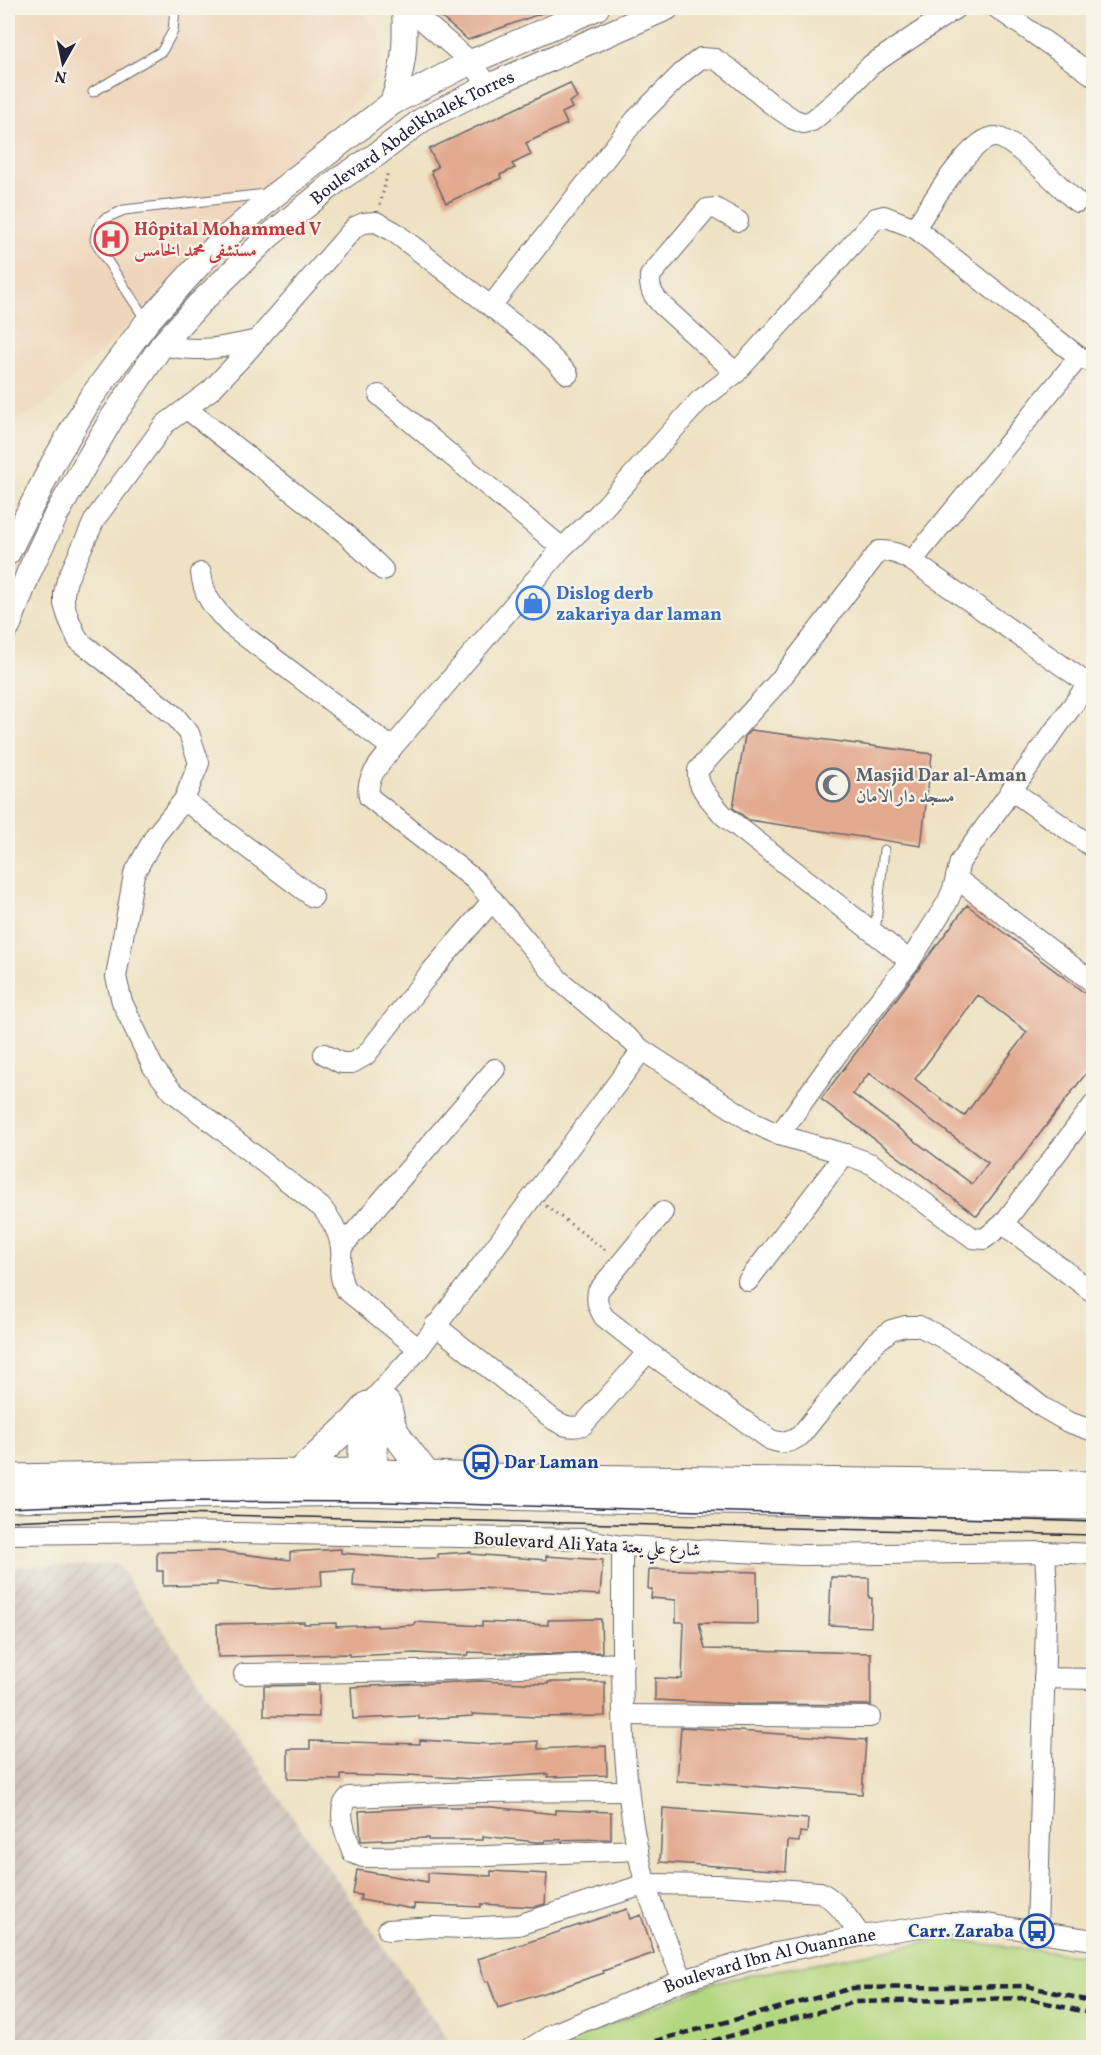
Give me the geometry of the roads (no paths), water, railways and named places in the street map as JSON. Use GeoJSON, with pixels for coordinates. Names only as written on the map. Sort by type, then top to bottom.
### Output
{"type":"FeatureCollection","features":[{"type":"Feature","properties":{"kind":"main road"},"geometry":{"type":"LineString","coordinates":[[301,1471],[381,1397],[397,1435],[426,1474]]}},
{"type":"Feature","properties":{"kind":"main road"},"geometry":{"type":"LineString","coordinates":[[8,1478],[301,1471],[367,1482],[645,1500],[1094,1506]]}},
{"type":"Feature","properties":{"kind":"main road"},"geometry":{"type":"LineString","coordinates":[[8,1498],[367,1482],[426,1474],[480,1477],[1094,1485]]}},
{"type":"Feature","properties":{"kind":"street"},"geometry":{"type":"LineString","coordinates":[[406,8],[471,62],[489,86]]}},
{"type":"Feature","properties":{"kind":"street"},"geometry":{"type":"LineString","coordinates":[[392,103],[402,70],[406,37],[406,8]]}},
{"type":"Feature","properties":{"kind":"street","name":"Boulevard Abdelkhalek Torres"},"geometry":{"type":"LineString","coordinates":[[8,554],[53,463],[90,399],[147,322],[216,246],[277,193],[392,103],[471,62],[597,8]]}},
{"type":"Feature","properties":{"kind":"street","name":"Boulevard Abdelkhalek Torres"},"geometry":{"type":"LineString","coordinates":[[8,627],[13,598],[32,567],[56,515],[112,418],[162,345],[198,305],[269,236],[338,180],[422,120],[489,86],[668,8]]}},
{"type":"Feature","properties":{"kind":"street"},"geometry":{"type":"LineString","coordinates":[[490,306],[636,119],[682,73],[701,58],[715,59],[731,69],[770,103],[803,123],[812,121],[836,101],[871,65],[956,8]]}},
{"type":"Feature","properties":{"kind":"street"},"geometry":{"type":"LineString","coordinates":[[997,8],[1094,76]]}},
{"type":"Feature","properties":{"kind":"street"},"geometry":{"type":"LineString","coordinates":[[915,228],[966,154],[988,138],[1003,139],[1016,147],[1077,202]]}},
{"type":"Feature","properties":{"kind":"street"},"geometry":{"type":"LineString","coordinates":[[736,373],[664,307],[653,296],[649,286],[650,276],[707,209],[715,208],[738,221]]}},
{"type":"Feature","properties":{"kind":"street"},"geometry":{"type":"LineString","coordinates":[[912,561],[1086,360],[915,228],[884,216],[876,218],[736,373],[699,401],[599,513],[562,548],[392,748],[371,776],[368,785],[369,797],[475,880],[559,980],[642,1050],[754,1124],[779,1135],[872,1164],[973,1238],[984,1239],[1003,1224],[1094,1104]]}},
{"type":"Feature","properties":{"kind":"street"},"geometry":{"type":"LineString","coordinates":[[418,1349],[345,1289],[339,1266],[341,1248],[334,1223],[322,1208],[172,1091],[153,1067],[118,990],[116,977],[119,957],[134,874],[155,836],[184,800],[200,764],[189,733],[175,716],[78,640],[68,617],[64,592],[78,554],[95,519],[165,424],[211,390],[355,227],[364,223],[376,222],[413,245],[533,339],[568,374]]}},
{"type":"Feature","properties":{"kind":"street"},"geometry":{"type":"LineString","coordinates":[[162,345],[196,350],[226,347],[256,340]]}},
{"type":"Feature","properties":{"kind":"street"},"geometry":{"type":"LineString","coordinates":[[379,395],[562,548]]}},
{"type":"Feature","properties":{"kind":"street"},"geometry":{"type":"LineString","coordinates":[[187,409],[345,533],[383,570]]}},
{"type":"Feature","properties":{"kind":"street"},"geometry":{"type":"LineString","coordinates":[[779,1135],[838,1053],[910,961],[947,903],[960,862],[1011,790],[1091,686],[912,561],[888,550],[879,551],[779,681],[698,770],[697,779],[723,814],[910,961]]}},
{"type":"Feature","properties":{"kind":"street"},"geometry":{"type":"LineString","coordinates":[[8,554],[32,567]]}},
{"type":"Feature","properties":{"kind":"street"},"geometry":{"type":"LineString","coordinates":[[201,573],[203,588],[207,596],[214,608],[229,624],[392,748]]}},
{"type":"Feature","properties":{"kind":"street"},"geometry":{"type":"LineString","coordinates":[[1011,790],[1094,848]]}},
{"type":"Feature","properties":{"kind":"street"},"geometry":{"type":"LineString","coordinates":[[184,800],[313,897]]}},
{"type":"Feature","properties":{"kind":"street"},"geometry":{"type":"LineString","coordinates":[[956,878],[1094,983]]}},
{"type":"Feature","properties":{"kind":"street"},"geometry":{"type":"LineString","coordinates":[[324,1054],[341,1063],[352,1064],[366,1055],[429,974],[493,900]]}},
{"type":"Feature","properties":{"kind":"street"},"geometry":{"type":"LineString","coordinates":[[367,1482],[378,1439],[381,1397],[642,1050]]}},
{"type":"Feature","properties":{"kind":"street"},"geometry":{"type":"LineString","coordinates":[[341,1248],[495,1069]]}},
{"type":"Feature","properties":{"kind":"street"},"geometry":{"type":"LineString","coordinates":[[748,1281],[845,1154]]}},
{"type":"Feature","properties":{"kind":"street"},"geometry":{"type":"LineString","coordinates":[[663,1212],[598,1291],[596,1301],[604,1317],[648,1352],[771,1440],[790,1443],[800,1436],[875,1343],[891,1330],[905,1326],[919,1326],[941,1337],[1000,1374],[1042,1407],[1068,1422],[1094,1431]]}},
{"type":"Feature","properties":{"kind":"street"},"geometry":{"type":"LineString","coordinates":[[1003,1224],[1094,1293]]}},
{"type":"Feature","properties":{"kind":"street"},"geometry":{"type":"LineString","coordinates":[[435,1325],[554,1420],[566,1426],[584,1425],[648,1352]]}},
{"type":"Feature","properties":{"kind":"street","name":"Boulevard Ali Yata شارع علي يعتة"},"geometry":{"type":"LineString","coordinates":[[8,1534],[171,1532],[583,1539],[622,1546],[802,1556],[1045,1552],[1094,1554]]}},
{"type":"Feature","properties":{"kind":"street"},"geometry":{"type":"LineString","coordinates":[[622,1546],[624,1715],[628,1791],[645,1884],[683,1980]]}},
{"type":"Feature","properties":{"kind":"street"},"geometry":{"type":"LineString","coordinates":[[1037,1931],[1047,1589],[1045,1552]]}},
{"type":"Feature","properties":{"kind":"street"},"geometry":{"type":"LineString","coordinates":[[244,1674],[419,1671],[623,1663]]}},
{"type":"Feature","properties":{"kind":"street"},"geometry":{"type":"LineString","coordinates":[[1044,1678],[1094,1678]]}},
{"type":"Feature","properties":{"kind":"street"},"geometry":{"type":"LineString","coordinates":[[624,1715],[870,1718]]}},
{"type":"Feature","properties":{"kind":"street"},"geometry":{"type":"LineString","coordinates":[[628,1791],[474,1792],[349,1797],[344,1801],[342,1808],[353,1853],[363,1857],[487,1856],[638,1850]]}},
{"type":"Feature","properties":{"kind":"street"},"geometry":{"type":"LineString","coordinates":[[388,1930],[518,1925],[645,1884],[718,1885],[820,1892],[838,1906],[861,1936]]}},
{"type":"Feature","properties":{"kind":"street","name":"Boulevard Ibn Al Ouannane"},"geometry":{"type":"LineString","coordinates":[[531,2048],[553,2034],[683,1980],[771,1954],[861,1936],[946,1923],[995,1925],[1094,1940]]}},
{"type":"Feature","properties":{"kind":"lane"},"geometry":{"type":"LineString","coordinates":[[93,92],[162,51],[173,31],[175,8]]}},
{"type":"Feature","properties":{"kind":"lane"},"geometry":{"type":"LineString","coordinates":[[147,322],[95,240],[97,229],[104,219],[124,210],[277,193]]}},
{"type":"Feature","properties":{"kind":"lane"},"geometry":{"type":"LineString","coordinates":[[875,933],[884,850]]}},
{"type":"Feature","properties":{"kind":"tram line"},"geometry":{"type":"LineString","coordinates":[[8,1508],[178,1501],[384,1502],[1094,1522]]}},
{"type":"Feature","properties":{"kind":"tram line"},"geometry":{"type":"LineString","coordinates":[[8,1521],[175,1514],[1094,1535]]}},
{"type":"Feature","properties":{"kind":"railway"},"geometry":{"type":"LineString","coordinates":[[629,2048],[853,1988],[1027,1986],[1094,2002]]}},
{"type":"Feature","properties":{"kind":"railway"},"geometry":{"type":"LineString","coordinates":[[686,2048],[855,2002],[1025,1998],[1094,2014]]}},
{"type":"Feature","properties":{"kind":"place","name":"Hôpital Mohammed V مستشفى محمد الخامس"},"geometry":{"type":"Point","coordinates":[111,239]}},
{"type":"Feature","properties":{"kind":"place","name":"Dislog derb zakariya dar laman"},"geometry":{"type":"Point","coordinates":[533,603]}},
{"type":"Feature","properties":{"kind":"place","name":"Masjid Dar al-Aman مسجد دار الامان"},"geometry":{"type":"Point","coordinates":[833,785]}},
{"type":"Feature","properties":{"kind":"place","name":"Dar Laman"},"geometry":{"type":"Point","coordinates":[481,1462]}},
{"type":"Feature","properties":{"kind":"place","name":"Carr. Zaraba"},"geometry":{"type":"Point","coordinates":[1037,1931]}}]}
